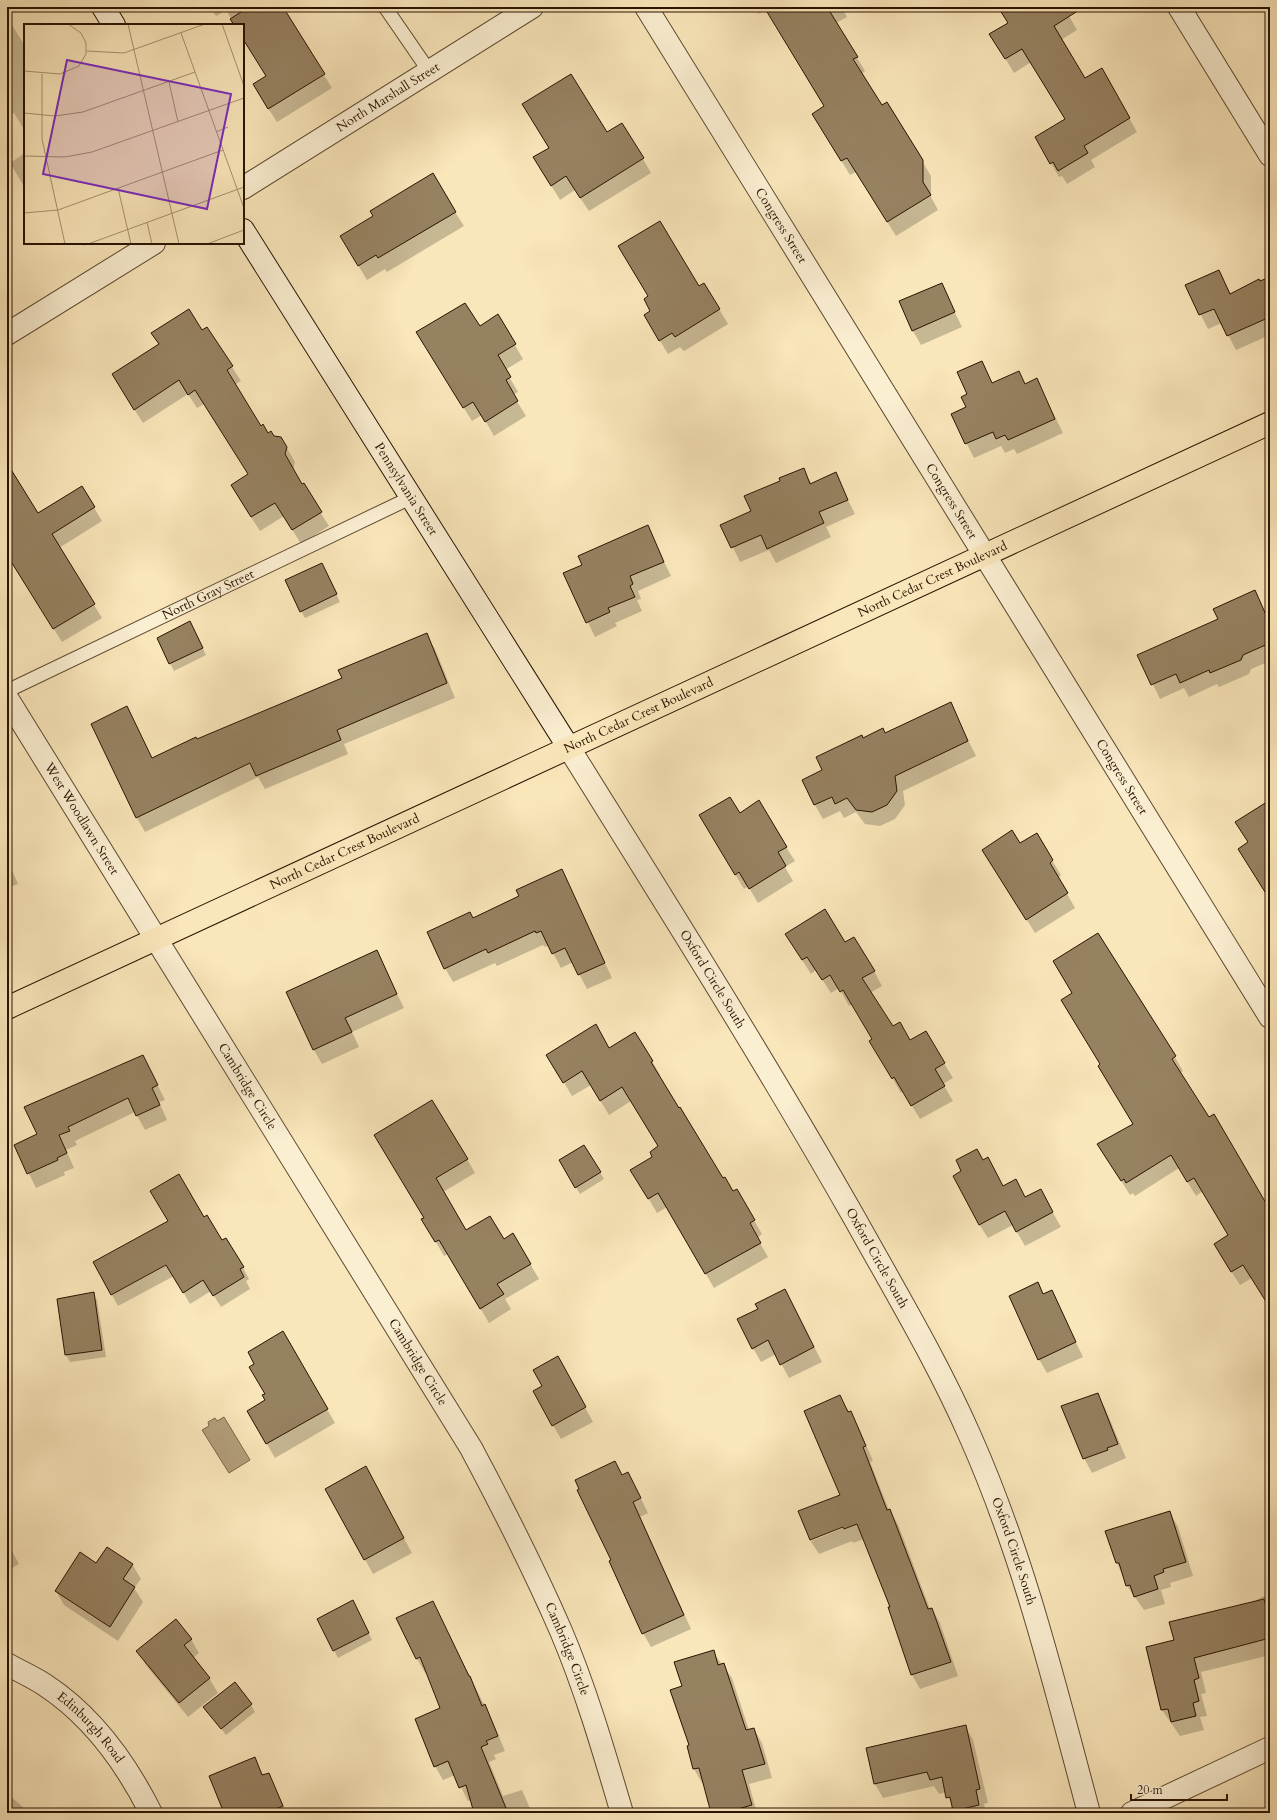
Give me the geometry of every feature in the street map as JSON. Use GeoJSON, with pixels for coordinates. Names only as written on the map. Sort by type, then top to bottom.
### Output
{"type":"FeatureCollection","features":[{"type":"Feature","properties":{"kind":"main road","name":"North Cedar Crest Boulevard"},"geometry":{"type":"LineString","coordinates":[[7,1008],[1270,423]]}},
{"type":"Feature","properties":{"kind":"street"},"geometry":{"type":"LineString","coordinates":[[103,7],[113,24]]}},
{"type":"Feature","properties":{"kind":"street","name":"North Marshall Street"},"geometry":{"type":"LineString","coordinates":[[244,187],[532,7]]}},
{"type":"Feature","properties":{"kind":"street","name":"Congress Street"},"geometry":{"type":"LineString","coordinates":[[646,7],[984,556],[1263,989],[1270,1016]]}},
{"type":"Feature","properties":{"kind":"street"},"geometry":{"type":"LineString","coordinates":[[1179,7],[1270,155]]}},
{"type":"Feature","properties":{"kind":"street","name":"Pennsylvania Street"},"geometry":{"type":"LineString","coordinates":[[244,232],[410,498],[569,748]]}},
{"type":"Feature","properties":{"kind":"street"},"geometry":{"type":"LineString","coordinates":[[7,334],[152,244]]}},
{"type":"Feature","properties":{"kind":"street","name":"West Woodlawn Street"},"geometry":{"type":"LineString","coordinates":[[7,698],[155,940]]}},
{"type":"Feature","properties":{"kind":"street","name":"Oxford Circle South"},"geometry":{"type":"LineString","coordinates":[[569,748],[792,1109],[927,1347],[970,1437],[1007,1529],[1038,1623],[1088,1813]]}},
{"type":"Feature","properties":{"kind":"street","name":"Cambridge Circle"},"geometry":{"type":"LineString","coordinates":[[155,940],[471,1448],[519,1539],[561,1633],[597,1729],[622,1813]]}},
{"type":"Feature","properties":{"kind":"street","name":"Edinburgh Road"},"geometry":{"type":"LineString","coordinates":[[7,1664],[45,1685],[77,1710],[112,1747],[135,1781],[151,1813]]}},
{"type":"Feature","properties":{"kind":"street"},"geometry":{"type":"LineString","coordinates":[[1132,1813],[1270,1748]]}},
{"type":"Feature","properties":{"kind":"lane"},"geometry":{"type":"LineString","coordinates":[[385,7],[429,71]]}},
{"type":"Feature","properties":{"kind":"lane","name":"North Gray Street"},"geometry":{"type":"LineString","coordinates":[[7,691],[410,498]]}},
{"type":"Feature","properties":{"kind":"shaded area"},"geometry":{"type":"Polygon","coordinates":[[[224,1417],[250,1460],[229,1473],[202,1430],[209,1426],[208,1422],[215,1418],[217,1421],[224,1417]]]}},
{"type":"Feature","properties":{"kind":"building"},"geometry":{"type":"Polygon","coordinates":[[[249,7],[283,7],[325,74],[268,109],[253,84],[266,76],[244,41],[244,24],[233,24],[230,19],[249,7]]]}},
{"type":"Feature","properties":{"kind":"building"},"geometry":{"type":"Polygon","coordinates":[[[764,7],[827,7],[858,57],[853,59],[882,105],[887,102],[923,160],[923,182],[931,195],[887,222],[847,158],[841,161],[812,114],[824,106],[764,7]]]}},
{"type":"Feature","properties":{"kind":"building"},"geometry":{"type":"Polygon","coordinates":[[[998,7],[1084,7],[1054,26],[1085,78],[1102,68],[1130,118],[1084,146],[1088,153],[1058,171],[1053,162],[1050,164],[1035,137],[1065,119],[1022,49],[1005,59],[989,34],[1008,23],[998,7]]]}},
{"type":"Feature","properties":{"kind":"building"},"geometry":{"type":"Polygon","coordinates":[[[571,74],[607,132],[622,123],[644,158],[580,198],[566,176],[551,186],[533,157],[549,148],[522,104],[571,74]]]}},
{"type":"Feature","properties":{"kind":"building"},"geometry":{"type":"Polygon","coordinates":[[[433,173],[456,212],[378,258],[376,255],[358,266],[340,236],[373,216],[370,211],[433,173]]]}},
{"type":"Feature","properties":{"kind":"building"},"geometry":{"type":"Polygon","coordinates":[[[660,221],[699,286],[704,283],[720,309],[675,337],[672,333],[659,341],[644,315],[650,311],[644,299],[648,296],[618,246],[660,221]]]}},
{"type":"Feature","properties":{"kind":"building"},"geometry":{"type":"Polygon","coordinates":[[[1219,270],[1230,294],[1259,279],[1260,281],[1270,277],[1270,317],[1227,336],[1214,309],[1199,315],[1185,285],[1219,270]]]}},
{"type":"Feature","properties":{"kind":"building"},"geometry":{"type":"Polygon","coordinates":[[[942,283],[955,312],[912,331],[899,301],[942,283]]]}},
{"type":"Feature","properties":{"kind":"building"},"geometry":{"type":"Polygon","coordinates":[[[465,303],[480,326],[498,314],[516,344],[498,355],[511,377],[506,380],[518,401],[485,422],[473,402],[463,408],[416,332],[465,303]]]}},
{"type":"Feature","properties":{"kind":"building"},"geometry":{"type":"Polygon","coordinates":[[[189,309],[202,330],[207,327],[233,366],[227,370],[261,426],[263,424],[268,433],[271,431],[274,436],[281,437],[287,447],[285,454],[302,484],[304,483],[322,512],[292,530],[275,503],[251,517],[231,485],[248,474],[195,390],[188,395],[179,380],[134,410],[112,374],[159,344],[151,333],[189,309]]]}},
{"type":"Feature","properties":{"kind":"building"},"geometry":{"type":"Polygon","coordinates":[[[982,361],[992,383],[1019,371],[1025,384],[1037,378],[1055,419],[1008,440],[1005,435],[996,439],[993,432],[965,444],[951,414],[966,407],[961,397],[967,394],[957,372],[982,361]]]}},
{"type":"Feature","properties":{"kind":"building"},"geometry":{"type":"Polygon","coordinates":[[[7,463],[38,513],[82,486],[95,507],[52,534],[95,604],[53,629],[7,555],[7,463]]]}},
{"type":"Feature","properties":{"kind":"building"},"geometry":{"type":"Polygon","coordinates":[[[804,468],[810,484],[836,472],[848,500],[819,512],[824,523],[767,549],[761,535],[731,548],[720,525],[751,511],[744,496],[780,481],[779,478],[804,468]]]}},
{"type":"Feature","properties":{"kind":"building"},"geometry":{"type":"Polygon","coordinates":[[[648,525],[664,562],[630,576],[633,584],[630,586],[635,597],[608,608],[610,612],[586,623],[563,573],[582,565],[578,556],[648,525]]]}},
{"type":"Feature","properties":{"kind":"building"},"geometry":{"type":"Polygon","coordinates":[[[322,563],[337,594],[300,612],[285,580],[322,563]]]}},
{"type":"Feature","properties":{"kind":"building"},"geometry":{"type":"Polygon","coordinates":[[[1255,590],[1270,624],[1270,643],[1243,655],[1241,660],[1210,673],[1209,670],[1180,683],[1176,674],[1151,685],[1137,655],[1218,619],[1213,609],[1255,590]]]}},
{"type":"Feature","properties":{"kind":"building"},"geometry":{"type":"Polygon","coordinates":[[[190,621],[203,648],[169,664],[157,638],[190,621]]]}},
{"type":"Feature","properties":{"kind":"building"},"geometry":{"type":"Polygon","coordinates":[[[427,633],[447,683],[337,730],[341,740],[256,776],[250,763],[136,818],[91,724],[127,706],[152,758],[196,737],[197,739],[342,678],[338,670],[427,633]]]}},
{"type":"Feature","properties":{"kind":"building"},"geometry":{"type":"Polygon","coordinates":[[[951,702],[968,741],[895,776],[897,791],[887,805],[872,812],[856,810],[847,798],[835,804],[832,797],[814,805],[802,780],[822,770],[816,757],[862,735],[863,738],[883,728],[885,733],[951,702]]]}},
{"type":"Feature","properties":{"kind":"building"},"geometry":{"type":"Polygon","coordinates":[[[730,797],[740,813],[759,800],[787,847],[778,852],[786,866],[749,889],[739,872],[735,875],[699,815],[730,797]]]}},
{"type":"Feature","properties":{"kind":"building"},"geometry":{"type":"Polygon","coordinates":[[[1270,800],[1270,900],[1238,849],[1248,842],[1235,822],[1270,800]]]}},
{"type":"Feature","properties":{"kind":"building"},"geometry":{"type":"Polygon","coordinates":[[[1012,830],[1020,843],[1037,833],[1053,860],[1050,863],[1068,893],[1026,920],[982,850],[1012,830]]]}},
{"type":"Feature","properties":{"kind":"building"},"geometry":{"type":"Polygon","coordinates":[[[562,869],[605,963],[578,975],[565,948],[552,954],[541,931],[536,933],[535,931],[488,953],[486,949],[444,969],[427,932],[470,912],[473,918],[519,896],[516,890],[562,869]]]}},
{"type":"Feature","properties":{"kind":"building"},"geometry":{"type":"Polygon","coordinates":[[[825,909],[845,942],[854,937],[875,971],[862,978],[893,1026],[900,1022],[910,1040],[926,1031],[945,1063],[935,1069],[945,1086],[911,1106],[894,1077],[892,1079],[869,1041],[872,1039],[843,990],[840,992],[830,975],[822,980],[807,957],[802,960],[785,934],[825,909]]]}},
{"type":"Feature","properties":{"kind":"building"},"geometry":{"type":"Polygon","coordinates":[[[1098,933],[1176,1056],[1172,1059],[1209,1117],[1214,1114],[1270,1210],[1270,1308],[1243,1265],[1231,1272],[1214,1244],[1228,1235],[1194,1178],[1187,1182],[1171,1155],[1126,1183],[1124,1179],[1121,1181],[1097,1144],[1133,1124],[1098,1066],[1100,1064],[1061,1000],[1072,993],[1053,961],[1098,933]]]}},
{"type":"Feature","properties":{"kind":"building"},"geometry":{"type":"Polygon","coordinates":[[[377,950],[397,994],[345,1018],[352,1032],[313,1050],[286,992],[377,950]]]}},
{"type":"Feature","properties":{"kind":"building"},"geometry":{"type":"Polygon","coordinates":[[[596,1024],[609,1048],[635,1032],[653,1061],[651,1062],[723,1178],[725,1177],[733,1191],[737,1189],[755,1220],[750,1223],[761,1243],[705,1274],[658,1193],[648,1199],[630,1170],[652,1157],[650,1152],[658,1146],[622,1087],[600,1101],[582,1071],[563,1083],[546,1055],[596,1024]]]}},
{"type":"Feature","properties":{"kind":"building"},"geometry":{"type":"Polygon","coordinates":[[[143,1055],[158,1085],[152,1088],[160,1105],[136,1116],[128,1098],[68,1127],[70,1131],[59,1135],[67,1153],[57,1158],[58,1160],[27,1174],[14,1145],[37,1134],[24,1107],[143,1055]]]}},
{"type":"Feature","properties":{"kind":"building"},"geometry":{"type":"Polygon","coordinates":[[[432,1100],[468,1159],[436,1178],[466,1230],[490,1216],[504,1239],[513,1233],[531,1264],[497,1284],[504,1294],[480,1309],[439,1240],[435,1242],[421,1219],[424,1218],[374,1135],[432,1100]]]}},
{"type":"Feature","properties":{"kind":"building"},"geometry":{"type":"Polygon","coordinates":[[[584,1145],[601,1172],[575,1188],[559,1160],[584,1145]]]}},
{"type":"Feature","properties":{"kind":"building"},"geometry":{"type":"Polygon","coordinates":[[[977,1149],[983,1160],[988,1157],[1003,1186],[1016,1179],[1025,1197],[1041,1189],[1053,1212],[1016,1232],[1005,1211],[979,1225],[953,1176],[961,1171],[956,1160],[977,1149]]]}},
{"type":"Feature","properties":{"kind":"building"},"geometry":{"type":"Polygon","coordinates":[[[179,1174],[204,1217],[207,1215],[222,1240],[226,1238],[244,1267],[240,1269],[244,1277],[213,1296],[203,1280],[183,1293],[166,1265],[111,1295],[93,1262],[168,1221],[150,1191],[179,1174]]]}},
{"type":"Feature","properties":{"kind":"building"},"geometry":{"type":"Polygon","coordinates":[[[1038,1282],[1043,1294],[1052,1290],[1076,1342],[1038,1360],[1009,1296],[1038,1282]]]}},
{"type":"Feature","properties":{"kind":"building"},"geometry":{"type":"Polygon","coordinates":[[[785,1289],[814,1347],[780,1365],[768,1340],[752,1349],[737,1319],[758,1309],[755,1304],[785,1289]]]}},
{"type":"Feature","properties":{"kind":"building"},"geometry":{"type":"Polygon","coordinates":[[[94,1292],[102,1350],[65,1355],[57,1299],[94,1292]]]}},
{"type":"Feature","properties":{"kind":"building"},"geometry":{"type":"Polygon","coordinates":[[[283,1331],[328,1409],[266,1444],[247,1411],[265,1400],[262,1395],[265,1394],[249,1367],[254,1364],[248,1352],[283,1331]]]}},
{"type":"Feature","properties":{"kind":"building"},"geometry":{"type":"Polygon","coordinates":[[[558,1356],[586,1407],[552,1426],[533,1391],[542,1386],[533,1370],[558,1356]]]}},
{"type":"Feature","properties":{"kind":"building"},"geometry":{"type":"Polygon","coordinates":[[[1098,1393],[1118,1444],[1107,1448],[1108,1450],[1083,1459],[1061,1406],[1098,1393]]]}},
{"type":"Feature","properties":{"kind":"building"},"geometry":{"type":"Polygon","coordinates":[[[840,1395],[848,1412],[851,1411],[866,1446],[863,1447],[887,1510],[890,1509],[928,1609],[932,1608],[951,1662],[911,1675],[888,1607],[890,1607],[857,1524],[844,1529],[843,1527],[810,1540],[798,1511],[840,1495],[804,1411],[840,1395]]]}},
{"type":"Feature","properties":{"kind":"building"},"geometry":{"type":"Polygon","coordinates":[[[615,1461],[622,1475],[628,1472],[641,1498],[633,1502],[684,1615],[642,1634],[609,1561],[611,1560],[577,1490],[579,1489],[575,1480],[615,1461]]]}},
{"type":"Feature","properties":{"kind":"building"},"geometry":{"type":"Polygon","coordinates":[[[366,1466],[404,1538],[364,1560],[325,1489],[366,1466]]]}},
{"type":"Feature","properties":{"kind":"building"},"geometry":{"type":"Polygon","coordinates":[[[1170,1511],[1186,1562],[1163,1569],[1164,1572],[1154,1576],[1158,1589],[1134,1597],[1130,1585],[1126,1586],[1119,1563],[1116,1563],[1105,1531],[1170,1511]]]}},
{"type":"Feature","properties":{"kind":"building"},"geometry":{"type":"Polygon","coordinates":[[[107,1547],[133,1564],[123,1579],[135,1587],[110,1627],[55,1591],[80,1552],[96,1563],[107,1547]]]}},
{"type":"Feature","properties":{"kind":"building"},"geometry":{"type":"Polygon","coordinates":[[[1264,1599],[1270,1622],[1270,1638],[1194,1658],[1199,1678],[1194,1680],[1199,1701],[1193,1703],[1196,1716],[1171,1722],[1168,1709],[1161,1710],[1146,1647],[1174,1640],[1169,1622],[1264,1599]]]}},
{"type":"Feature","properties":{"kind":"building"},"geometry":{"type":"Polygon","coordinates":[[[353,1600],[369,1633],[333,1651],[317,1619],[353,1600]]]}},
{"type":"Feature","properties":{"kind":"building"},"geometry":{"type":"Polygon","coordinates":[[[433,1601],[470,1676],[482,1706],[485,1704],[498,1736],[486,1741],[488,1744],[481,1747],[508,1813],[474,1813],[466,1785],[459,1788],[448,1761],[434,1767],[415,1719],[440,1708],[420,1657],[416,1659],[396,1618],[433,1601]]]}},
{"type":"Feature","properties":{"kind":"building"},"geometry":{"type":"Polygon","coordinates":[[[176,1619],[192,1639],[184,1645],[210,1678],[179,1703],[136,1651],[176,1619]]]}},
{"type":"Feature","properties":{"kind":"building"},"geometry":{"type":"Polygon","coordinates":[[[714,1650],[718,1665],[724,1663],[746,1730],[754,1728],[765,1764],[742,1770],[752,1805],[724,1813],[711,1813],[699,1768],[693,1769],[687,1746],[689,1745],[670,1690],[682,1686],[674,1662],[714,1650]]]}},
{"type":"Feature","properties":{"kind":"building"},"geometry":{"type":"Polygon","coordinates":[[[235,1682],[252,1704],[221,1729],[203,1707],[235,1682]]]}},
{"type":"Feature","properties":{"kind":"building"},"geometry":{"type":"Polygon","coordinates":[[[966,1725],[980,1789],[976,1790],[979,1805],[953,1811],[950,1797],[946,1798],[942,1777],[930,1780],[927,1772],[874,1784],[866,1748],[966,1725]]]}},
{"type":"Feature","properties":{"kind":"building"},"geometry":{"type":"Polygon","coordinates":[[[255,1757],[262,1775],[269,1773],[283,1806],[266,1813],[224,1813],[209,1776],[255,1757]]]}}]}
